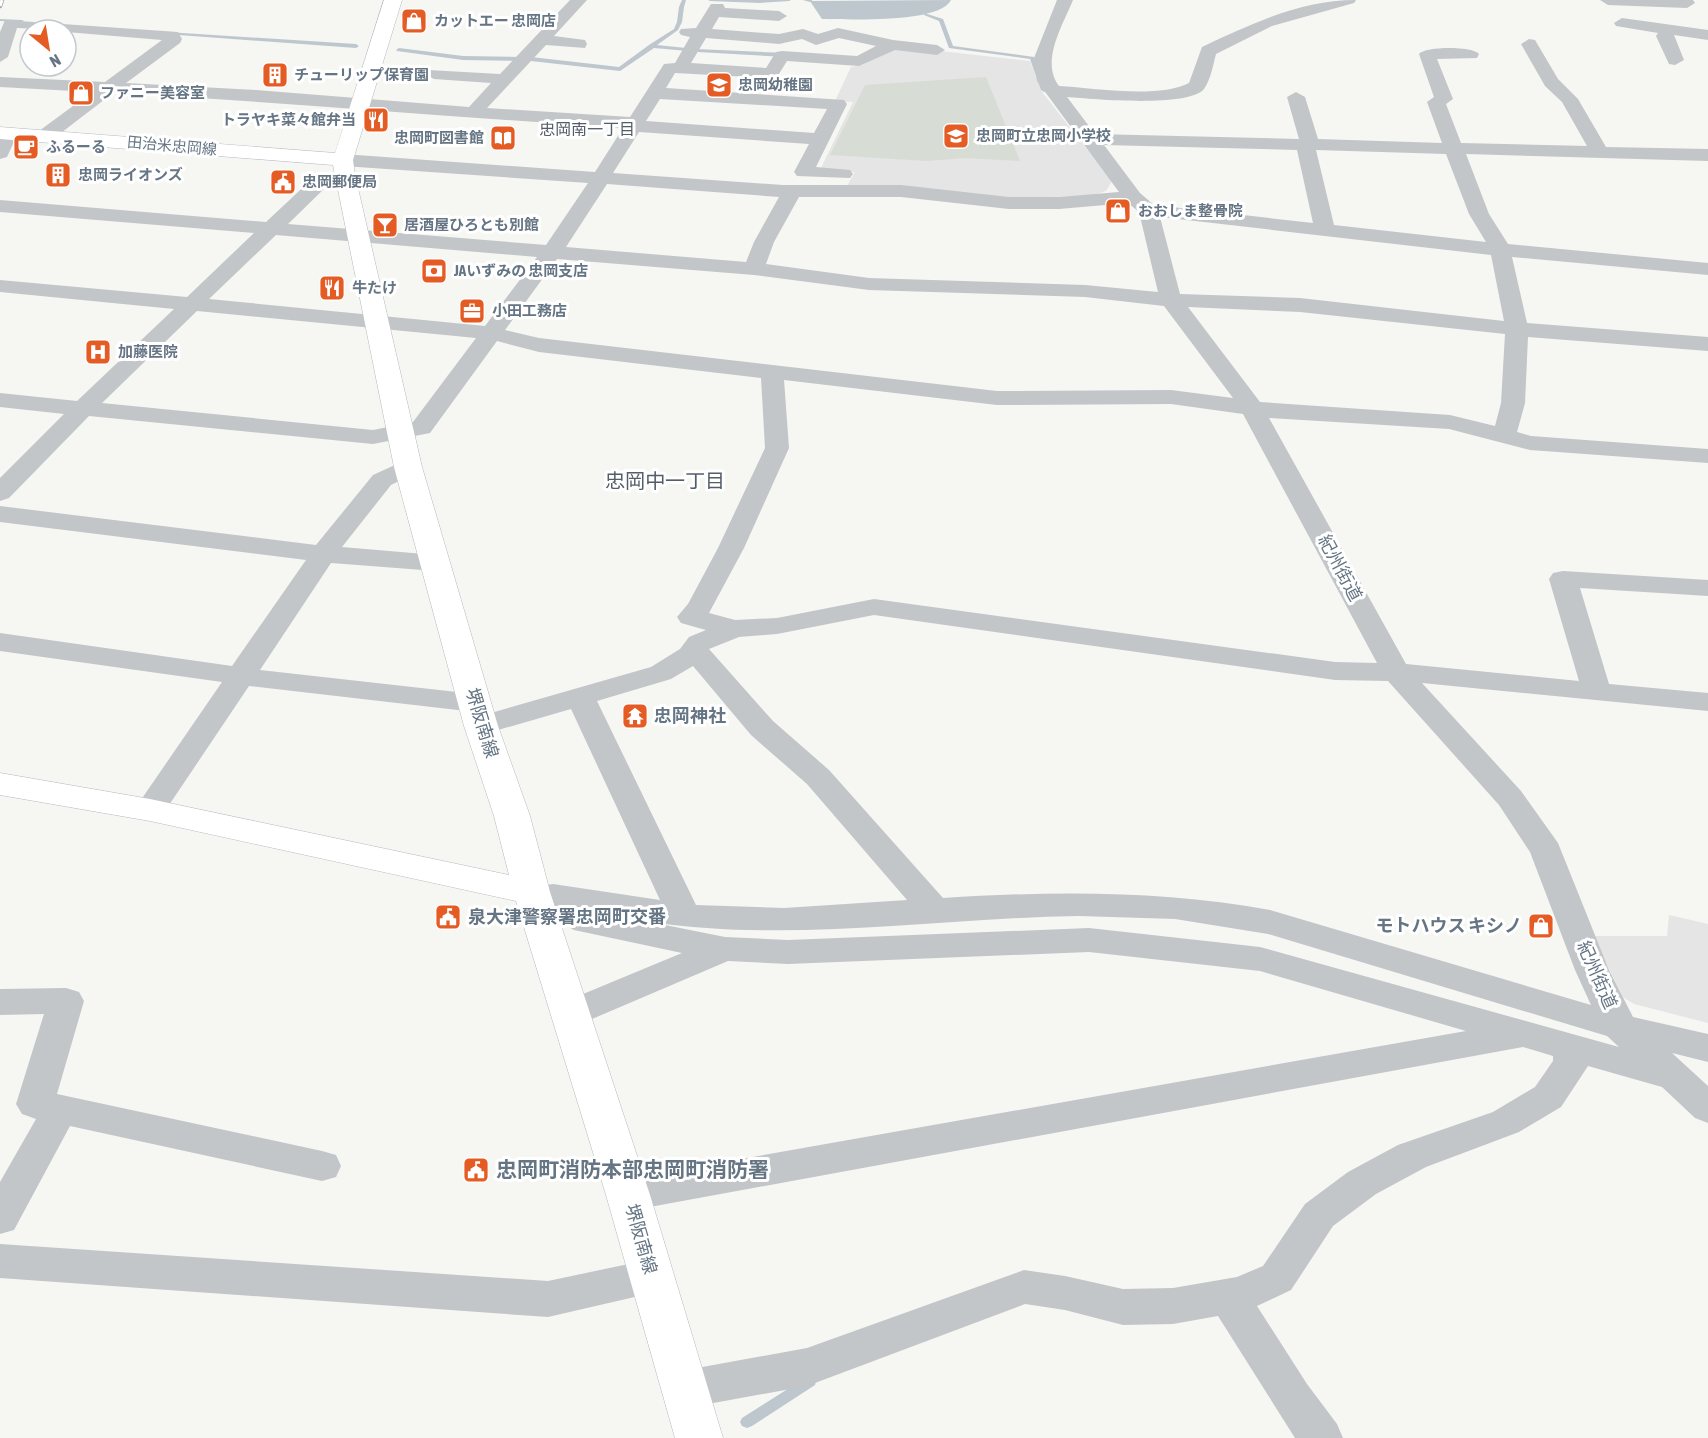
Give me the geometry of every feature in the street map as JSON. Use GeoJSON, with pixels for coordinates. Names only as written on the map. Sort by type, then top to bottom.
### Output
{"type":"FeatureCollection","features":[{"type":"Feature","properties":{"kind":"main road","name":"堺阪南線"},"geometry":{"type":"LineString","coordinates":[[393,0],[360,104],[343,168],[398,434],[478,714],[512,816],[532,892],[628,1196],[699,1438]]}},
{"type":"Feature","properties":{"kind":"main road","name":"田治米忠岡線"},"geometry":{"type":"LineString","coordinates":[[4,133],[46,135],[343,168]]}},
{"type":"Feature","properties":{"kind":"main road"},"geometry":{"type":"LineString","coordinates":[[0,784],[150,810],[532,892]]}},
{"type":"Feature","properties":{"kind":"street"},"geometry":{"type":"LineString","coordinates":[[474,112],[579,0]]}},
{"type":"Feature","properties":{"kind":"street","name":"紀州街道"},"geometry":{"type":"LineString","coordinates":[[1065,0],[1042,58],[1046,81],[1141,203],[1171,300],[1251,406],[1396,672],[1510,798],[1546,851],[1592,970],[1620,1027],[1692,1081],[1708,1108]]}},
{"type":"Feature","properties":{"kind":"street"},"geometry":{"type":"LineString","coordinates":[[1052,91],[1143,95],[1186,94],[1197,86],[1208,51],[1266,23],[1348,0]]}},
{"type":"Feature","properties":{"kind":"street"},"geometry":{"type":"LineString","coordinates":[[1608,0],[1687,3],[1685,0]]}},
{"type":"Feature","properties":{"kind":"street"},"geometry":{"type":"LineString","coordinates":[[680,68],[694,33],[715,10],[781,15],[756,37]]}},
{"type":"Feature","properties":{"kind":"street"},"geometry":{"type":"LineString","coordinates":[[0,57],[11,23],[172,36],[174,39],[46,135]]}},
{"type":"Feature","properties":{"kind":"street"},"geometry":{"type":"LineString","coordinates":[[1622,23],[1708,35]]}},
{"type":"Feature","properties":{"kind":"street"},"geometry":{"type":"LineString","coordinates":[[872,41],[901,27]]}},
{"type":"Feature","properties":{"kind":"street"},"geometry":{"type":"LineString","coordinates":[[1669,31],[1664,36],[1675,60]]}},
{"type":"Feature","properties":{"kind":"street"},"geometry":{"type":"LineString","coordinates":[[694,33],[779,39],[803,34],[816,40],[836,59]]}},
{"type":"Feature","properties":{"kind":"street"},"geometry":{"type":"LineString","coordinates":[[816,40],[838,33],[892,45],[937,50]]}},
{"type":"Feature","properties":{"kind":"street"},"geometry":{"type":"LineString","coordinates":[[542,39],[579,44]]}},
{"type":"Feature","properties":{"kind":"street"},"geometry":{"type":"LineString","coordinates":[[1529,44],[1551,82],[1569,99],[1600,152]]}},
{"type":"Feature","properties":{"kind":"street"},"geometry":{"type":"LineString","coordinates":[[0,400],[361,436],[398,434],[421,428],[602,179],[670,68],[771,72],[782,56],[859,61],[892,45]]}},
{"type":"Feature","properties":{"kind":"street"},"geometry":{"type":"LineString","coordinates":[[1471,54],[1427,54],[1444,99],[1436,102],[1452,149],[1479,214],[1501,250],[1503,272],[1517,328],[1513,403],[1504,437]]}},
{"type":"Feature","properties":{"kind":"street"},"geometry":{"type":"LineString","coordinates":[[434,74],[504,79]]}},
{"type":"Feature","properties":{"kind":"street"},"geometry":{"type":"LineString","coordinates":[[0,82],[360,104],[820,139]]}},
{"type":"Feature","properties":{"kind":"street"},"geometry":{"type":"LineString","coordinates":[[655,93],[838,104],[804,172],[846,175],[837,191]]}},
{"type":"Feature","properties":{"kind":"street"},"geometry":{"type":"LineString","coordinates":[[1296,97],[1309,141],[1305,144]]}},
{"type":"Feature","properties":{"kind":"street"},"geometry":{"type":"LineString","coordinates":[[0,153],[4,133]]}},
{"type":"Feature","properties":{"kind":"street"},"geometry":{"type":"LineString","coordinates":[[1089,139],[1708,155]]}},
{"type":"Feature","properties":{"kind":"street"},"geometry":{"type":"LineString","coordinates":[[1305,144],[1325,230]]}},
{"type":"Feature","properties":{"kind":"street"},"geometry":{"type":"LineString","coordinates":[[0,493],[82,408],[194,305],[320,182],[343,168],[602,179],[792,191],[901,191],[1009,203],[1141,203],[1325,230],[1501,250],[1708,269]]}},
{"type":"Feature","properties":{"kind":"street"},"geometry":{"type":"LineString","coordinates":[[754,269],[764,242],[792,191]]}},
{"type":"Feature","properties":{"kind":"street"},"geometry":{"type":"LineString","coordinates":[[0,206],[754,269],[869,284],[1085,291],[1171,300],[1300,305],[1517,328],[1708,344]]}},
{"type":"Feature","properties":{"kind":"street"},"geometry":{"type":"LineString","coordinates":[[0,286],[492,333],[539,345],[997,398],[1171,398],[1251,406],[1281,412],[1450,422],[1530,443],[1708,456]]}},
{"type":"Feature","properties":{"kind":"street"},"geometry":{"type":"LineString","coordinates":[[772,373],[777,448],[731,548],[700,607],[691,617],[734,628],[777,626],[874,607],[1335,671],[1396,672],[1708,702]]}},
{"type":"Feature","properties":{"kind":"street"},"geometry":{"type":"LineString","coordinates":[[150,810],[323,554],[382,480],[408,467]]}},
{"type":"Feature","properties":{"kind":"street"},"geometry":{"type":"LineString","coordinates":[[0,514],[323,554],[436,564]]}},
{"type":"Feature","properties":{"kind":"street"},"geometry":{"type":"LineString","coordinates":[[1597,691],[1563,579],[1708,588]]}},
{"type":"Feature","properties":{"kind":"street"},"geometry":{"type":"LineString","coordinates":[[0,642],[239,676],[478,714],[581,698],[661,673],[690,655],[699,643],[734,628]]}},
{"type":"Feature","properties":{"kind":"street"},"geometry":{"type":"LineString","coordinates":[[694,649],[762,728],[818,777],[935,910]]}},
{"type":"Feature","properties":{"kind":"street"},"geometry":{"type":"LineString","coordinates":[[581,698],[684,916]]}},
{"type":"Feature","properties":{"kind":"street"},"geometry":{"type":"LineString","coordinates":[[532,892],[684,916],[751,920],[935,910],[1124,905],[1222,911],[1270,922],[1620,1027],[1708,1048]]}},
{"type":"Feature","properties":{"kind":"street"},"geometry":{"type":"LineString","coordinates":[[532,892],[586,922],[725,949],[788,952],[1089,940],[1260,959],[1526,1034],[1571,1049],[1692,1081]]}},
{"type":"Feature","properties":{"kind":"street"},"geometry":{"type":"LineString","coordinates":[[1124,905],[1126,943]]}},
{"type":"Feature","properties":{"kind":"street"},"geometry":{"type":"LineString","coordinates":[[1260,959],[1270,922]]}},
{"type":"Feature","properties":{"kind":"street"},"geometry":{"type":"LineString","coordinates":[[572,1013],[725,949]]}},
{"type":"Feature","properties":{"kind":"street"},"geometry":{"type":"LineString","coordinates":[[0,1002],[66,1001],[35,1104],[322,1166]]}},
{"type":"Feature","properties":{"kind":"street"},"geometry":{"type":"LineString","coordinates":[[628,1196],[1526,1034]]}},
{"type":"Feature","properties":{"kind":"street"},"geometry":{"type":"LineString","coordinates":[[686,1389],[807,1367],[1024,1287],[1065,1293],[1123,1307],[1173,1306],[1242,1294],[1277,1278],[1319,1215],[1362,1183],[1412,1156],[1506,1122],[1548,1097],[1571,1063],[1571,1049]]}},
{"type":"Feature","properties":{"kind":"street"},"geometry":{"type":"LineString","coordinates":[[0,1218],[60,1110]]}},
{"type":"Feature","properties":{"kind":"street"},"geometry":{"type":"LineString","coordinates":[[0,1261],[549,1299],[652,1276]]}},
{"type":"Feature","properties":{"kind":"street"},"geometry":{"type":"LineString","coordinates":[[1228,1296],[1292,1398],[1321,1438]]}},
{"type":"Feature","properties":{"kind":"shaded area"},"geometry":{"type":"Polygon","coordinates":[[[951,0],[943,8],[929,13],[912,17],[871,19],[822,19],[810,1],[951,0]]]}},
{"type":"Feature","properties":{"kind":"shaded area","name":"忠岡町立忠岡小学校"},"geometry":{"type":"Polygon","coordinates":[[[896,46],[1030,61],[1042,92],[1112,181],[1106,191],[1090,196],[1015,198],[847,186],[855,172],[820,170],[853,102],[835,101],[851,67],[862,65],[896,46]]]}},
{"type":"Feature","properties":{"kind":"shaded area"},"geometry":{"type":"Polygon","coordinates":[[[986,77],[1020,161],[966,158],[927,161],[830,155],[865,85],[986,77]]]}},
{"type":"Feature","properties":{"kind":"shaded area"},"geometry":{"type":"Polygon","coordinates":[[[1669,915],[1708,924],[1708,1023],[1634,1004],[1623,997],[1593,936],[1667,936],[1669,915]]]}},
{"type":"Feature","properties":{"kind":"waterway"},"geometry":{"type":"LineString","coordinates":[[653,46],[676,30],[680,22],[684,0]]}},
{"type":"Feature","properties":{"kind":"waterway"},"geometry":{"type":"LineString","coordinates":[[710,0],[760,2],[789,0]]}},
{"type":"Feature","properties":{"kind":"waterway"},"geometry":{"type":"LineString","coordinates":[[805,0],[810,1]]}},
{"type":"Feature","properties":{"kind":"waterway"},"geometry":{"type":"LineString","coordinates":[[926,14],[941,20],[951,47],[1032,58],[1044,90]]}},
{"type":"Feature","properties":{"kind":"waterway"},"geometry":{"type":"LineString","coordinates":[[0,20],[18,21]]}},
{"type":"Feature","properties":{"kind":"waterway"},"geometry":{"type":"LineString","coordinates":[[167,33],[356,46]]}},
{"type":"Feature","properties":{"kind":"waterway"},"geometry":{"type":"LineString","coordinates":[[531,59],[620,69],[653,46]]}},
{"type":"Feature","properties":{"kind":"waterway"},"geometry":{"type":"LineString","coordinates":[[653,46],[686,50]]}},
{"type":"Feature","properties":{"kind":"waterway"},"geometry":{"type":"LineString","coordinates":[[399,50],[463,58],[519,59]]}},
{"type":"Feature","properties":{"kind":"waterway"},"geometry":{"type":"LineString","coordinates":[[698,50],[786,55]]}},
{"type":"Feature","properties":{"kind":"waterway"},"geometry":{"type":"LineString","coordinates":[[747,1422],[810,1381]]}},
{"type":"Feature","properties":{"kind":"railway"},"geometry":{"type":"LineString","coordinates":[[0,6],[2,0]]}},
{"type":"Feature","properties":{"kind":"place","name":"カットエー 忠岡店"},"geometry":{"type":"Point","coordinates":[414,21]}},
{"type":"Feature","properties":{"kind":"place","name":"チューリップ保育園"},"geometry":{"type":"Point","coordinates":[275,75]}},
{"type":"Feature","properties":{"kind":"place","name":"忠岡幼稚園"},"geometry":{"type":"Point","coordinates":[719,85]}},
{"type":"Feature","properties":{"kind":"place","name":"ファニー美容室"},"geometry":{"type":"Point","coordinates":[81,93]}},
{"type":"Feature","properties":{"kind":"place","name":"トラヤキ菜々館弁当"},"geometry":{"type":"Point","coordinates":[376,120]}},
{"type":"Feature","properties":{"kind":"place","name":"忠岡町立忠岡小学校"},"geometry":{"type":"Point","coordinates":[956,136]}},
{"type":"Feature","properties":{"kind":"place","name":"忠岡町図書館"},"geometry":{"type":"Point","coordinates":[503,138]}},
{"type":"Feature","properties":{"kind":"place","name":"ふるーる"},"geometry":{"type":"Point","coordinates":[26,147]}},
{"type":"Feature","properties":{"kind":"place","name":"忠岡ライオンズ"},"geometry":{"type":"Point","coordinates":[58,175]}},
{"type":"Feature","properties":{"kind":"place","name":"忠岡郵便局"},"geometry":{"type":"Point","coordinates":[283,182]}},
{"type":"Feature","properties":{"kind":"place","name":"おおしま整骨院"},"geometry":{"type":"Point","coordinates":[1118,211]}},
{"type":"Feature","properties":{"kind":"place","name":"居酒屋ひろとも別館"},"geometry":{"type":"Point","coordinates":[385,225]}},
{"type":"Feature","properties":{"kind":"place","name":"JAいずみの 忠岡支店"},"geometry":{"type":"Point","coordinates":[434,271]}},
{"type":"Feature","properties":{"kind":"place","name":"牛たけ"},"geometry":{"type":"Point","coordinates":[332,288]}},
{"type":"Feature","properties":{"kind":"place","name":"小田工務店"},"geometry":{"type":"Point","coordinates":[472,311]}},
{"type":"Feature","properties":{"kind":"place","name":"加藤医院"},"geometry":{"type":"Point","coordinates":[98,352]}},
{"type":"Feature","properties":{"kind":"place","name":"忠岡神社"},"geometry":{"type":"Point","coordinates":[635,716]}},
{"type":"Feature","properties":{"kind":"place","name":"泉大津警察署忠岡町交番"},"geometry":{"type":"Point","coordinates":[448,917]}},
{"type":"Feature","properties":{"kind":"place","name":"モトハウス キシノ"},"geometry":{"type":"Point","coordinates":[1541,926]}},
{"type":"Feature","properties":{"kind":"place","name":"忠岡町消防本部忠岡町消防署"},"geometry":{"type":"Point","coordinates":[476,1170]}},
{"type":"Feature","properties":{"kind":"district","name":"忠岡南一丁目"},"geometry":{"type":"Point","coordinates":[587,129]}},
{"type":"Feature","properties":{"kind":"district","name":"忠岡中一丁目"},"geometry":{"type":"Point","coordinates":[665,481]}}]}
